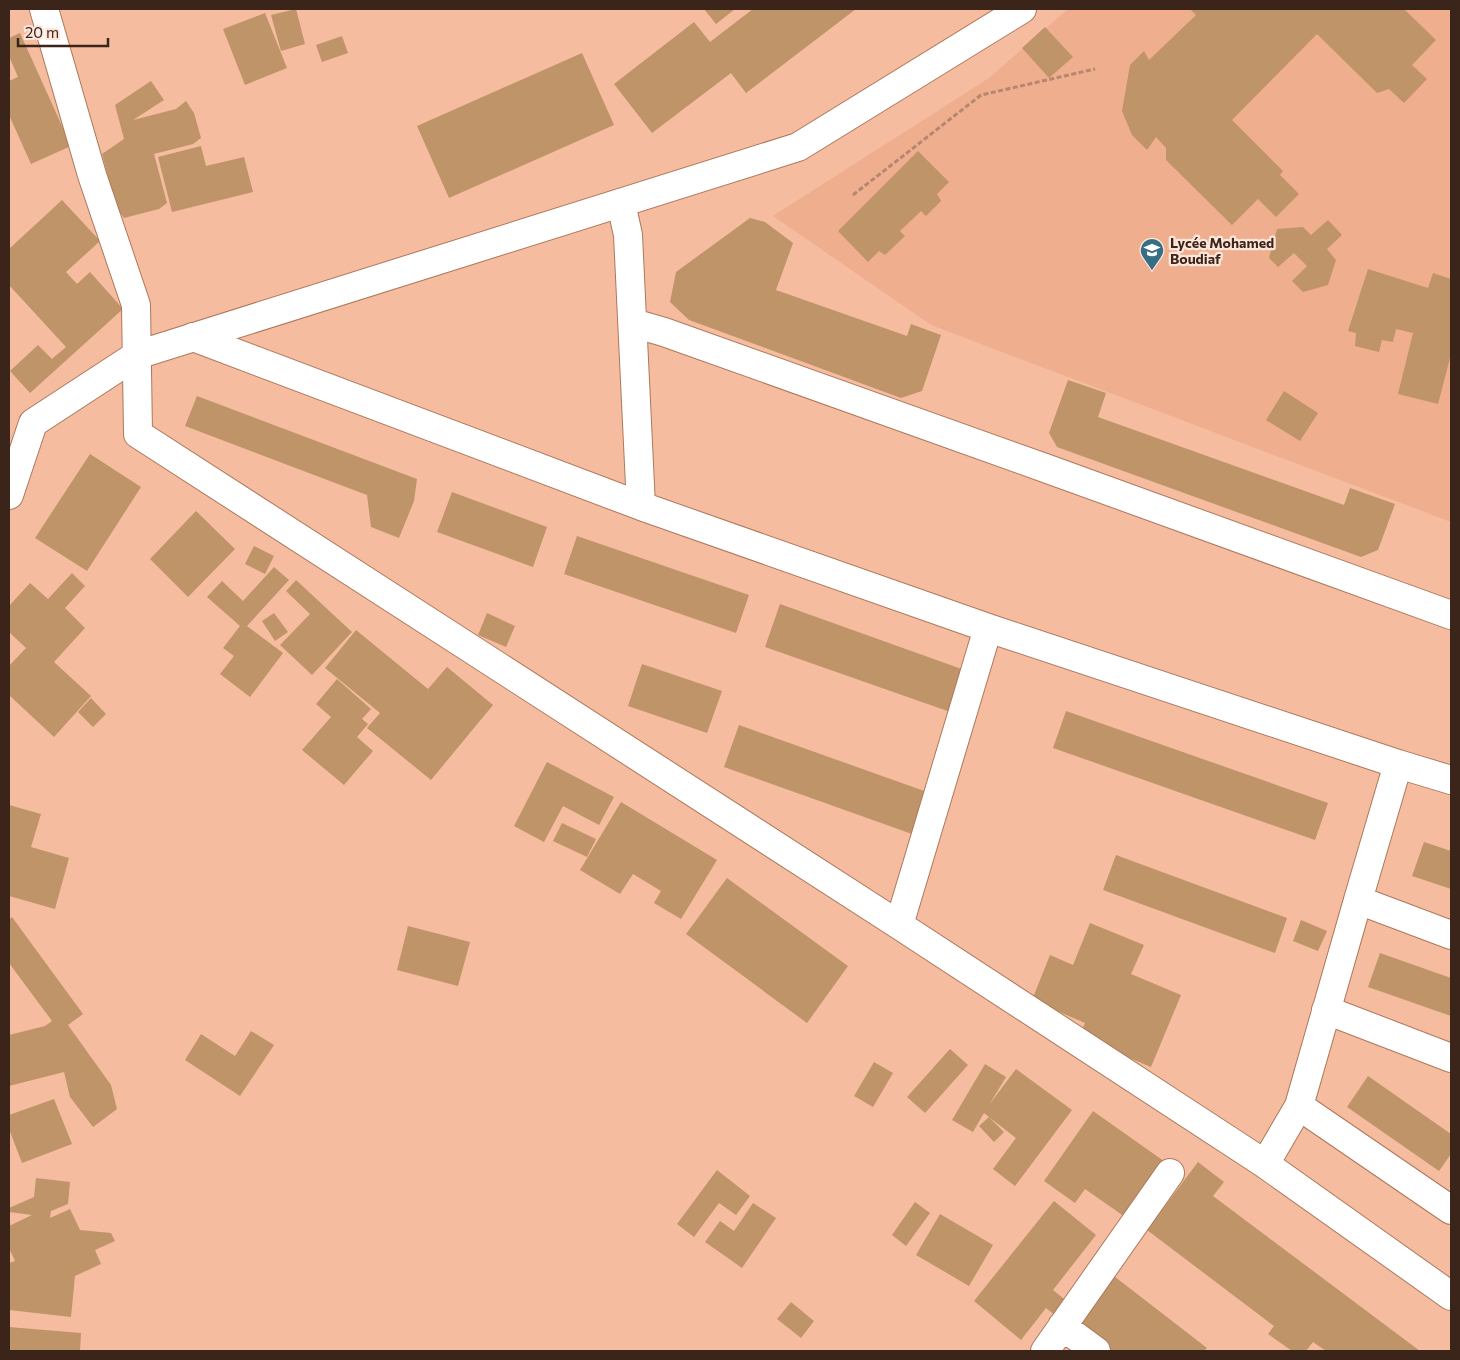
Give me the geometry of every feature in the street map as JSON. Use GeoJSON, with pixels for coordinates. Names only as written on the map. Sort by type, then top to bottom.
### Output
{"type":"FeatureCollection","features":[{"type":"Feature","properties":{"kind":"street"},"geometry":{"type":"LineString","coordinates":[[44,9],[92,175],[136,305],[138,434],[899,925],[1265,1164],[1451,1296]]}},
{"type":"Feature","properties":{"kind":"street"},"geometry":{"type":"LineString","coordinates":[[9,495],[33,423],[137,355],[798,147],[1022,9]]}},
{"type":"Feature","properties":{"kind":"street"},"geometry":{"type":"LineString","coordinates":[[621,203],[628,235],[641,506]]}},
{"type":"Feature","properties":{"kind":"street"},"geometry":{"type":"LineString","coordinates":[[633,323],[664,332],[1451,614]]}},
{"type":"Feature","properties":{"kind":"street"},"geometry":{"type":"LineString","coordinates":[[193,338],[641,506],[988,628],[1451,780]]}},
{"type":"Feature","properties":{"kind":"street"},"geometry":{"type":"LineString","coordinates":[[899,925],[988,628]]}},
{"type":"Feature","properties":{"kind":"street"},"geometry":{"type":"LineString","coordinates":[[1265,1164],[1299,1106],[1398,764]]}},
{"type":"Feature","properties":{"kind":"street"},"geometry":{"type":"LineString","coordinates":[[1358,900],[1451,935]]}},
{"type":"Feature","properties":{"kind":"street"},"geometry":{"type":"LineString","coordinates":[[1326,1010],[1451,1058]]}},
{"type":"Feature","properties":{"kind":"street"},"geometry":{"type":"LineString","coordinates":[[1299,1106],[1451,1210]]}},
{"type":"Feature","properties":{"kind":"street"},"geometry":{"type":"LineString","coordinates":[[1045,1351],[1170,1173]]}},
{"type":"Feature","properties":{"kind":"street"},"geometry":{"type":"LineString","coordinates":[[1062,1326],[1096,1351]]}},
{"type":"Feature","properties":{"kind":"path"},"geometry":{"type":"LineString","coordinates":[[853,195],[981,95],[1094,69]]}},
{"type":"Feature","properties":{"kind":"shaded area","name":"Lycée Mohamed Boudiaf"},"geometry":{"type":"Polygon","coordinates":[[[1068,9],[1451,9],[1451,522],[931,325],[773,216],[989,78],[1068,9]]]}},
{"type":"Feature","properties":{"kind":"building"},"geometry":{"type":"Polygon","coordinates":[[[296,9],[305,44],[281,51],[271,15],[296,9]]]}},
{"type":"Feature","properties":{"kind":"building"},"geometry":{"type":"Polygon","coordinates":[[[704,9],[735,9],[716,24],[704,9]]]}},
{"type":"Feature","properties":{"kind":"building"},"geometry":{"type":"Polygon","coordinates":[[[753,9],[856,9],[746,93],[731,73],[652,133],[614,84],[694,22],[710,42],[753,9]]]}},
{"type":"Feature","properties":{"kind":"building"},"geometry":{"type":"Polygon","coordinates":[[[1190,9],[1404,9],[1436,40],[1412,65],[1427,79],[1404,103],[1389,89],[1377,93],[1317,34],[1232,120],[1283,171],[1280,175],[1299,194],[1276,217],[1258,199],[1232,225],[1166,160],[1166,148],[1156,137],[1147,150],[1132,135],[1122,111],[1130,65],[1144,51],[1149,60],[1196,15],[1190,9]]]}},
{"type":"Feature","properties":{"kind":"building"},"geometry":{"type":"Polygon","coordinates":[[[265,13],[287,68],[245,85],[223,29],[265,13]]]}},
{"type":"Feature","properties":{"kind":"building"},"geometry":{"type":"Polygon","coordinates":[[[1045,27],[1073,57],[1049,78],[1022,48],[1045,27]]]}},
{"type":"Feature","properties":{"kind":"building"},"geometry":{"type":"Polygon","coordinates":[[[20,33],[71,146],[31,164],[9,115],[9,81],[18,77],[9,56],[9,38],[20,33]]]}},
{"type":"Feature","properties":{"kind":"building"},"geometry":{"type":"Polygon","coordinates":[[[342,36],[348,53],[322,62],[316,45],[342,36]]]}},
{"type":"Feature","properties":{"kind":"building"},"geometry":{"type":"Polygon","coordinates":[[[582,53],[614,125],[449,198],[417,126],[582,53]]]}},
{"type":"Feature","properties":{"kind":"building"},"geometry":{"type":"Polygon","coordinates":[[[151,81],[164,100],[133,120],[176,109],[186,101],[194,113],[201,138],[193,144],[154,154],[167,203],[159,209],[124,218],[116,206],[102,154],[124,139],[115,105],[151,81]]]}},
{"type":"Feature","properties":{"kind":"building"},"geometry":{"type":"Polygon","coordinates":[[[201,146],[206,166],[244,157],[253,192],[172,212],[158,157],[201,146]]]}},
{"type":"Feature","properties":{"kind":"building"},"geometry":{"type":"Polygon","coordinates":[[[918,151],[949,182],[937,194],[941,201],[926,216],[921,211],[900,231],[905,236],[885,255],[879,251],[868,262],[838,231],[918,151]]]}},
{"type":"Feature","properties":{"kind":"building"},"geometry":{"type":"Polygon","coordinates":[[[62,200],[100,241],[66,272],[77,284],[90,272],[123,309],[30,393],[10,371],[38,345],[52,359],[66,347],[9,285],[9,249],[62,200]]]}},
{"type":"Feature","properties":{"kind":"building"},"geometry":{"type":"Polygon","coordinates":[[[750,218],[765,222],[793,243],[776,290],[907,336],[911,324],[941,335],[922,391],[901,398],[689,320],[670,302],[676,272],[750,218]]]}},
{"type":"Feature","properties":{"kind":"building"},"geometry":{"type":"Polygon","coordinates":[[[1328,220],[1342,235],[1327,249],[1336,260],[1328,285],[1303,292],[1292,281],[1307,266],[1294,253],[1278,267],[1269,258],[1277,229],[1303,227],[1311,235],[1328,220]]]}},
{"type":"Feature","properties":{"kind":"building"},"geometry":{"type":"Polygon","coordinates":[[[1368,269],[1428,288],[1433,273],[1451,279],[1451,354],[1438,404],[1398,394],[1413,333],[1396,329],[1393,342],[1382,340],[1379,352],[1355,346],[1356,333],[1348,331],[1368,269]]]}},
{"type":"Feature","properties":{"kind":"building"},"geometry":{"type":"Polygon","coordinates":[[[1068,380],[1106,393],[1098,417],[1344,505],[1350,488],[1395,504],[1378,550],[1361,557],[1057,447],[1049,433],[1068,380]]]}},
{"type":"Feature","properties":{"kind":"building"},"geometry":{"type":"Polygon","coordinates":[[[1284,391],[1318,413],[1300,441],[1266,420],[1284,391]]]}},
{"type":"Feature","properties":{"kind":"building"},"geometry":{"type":"Polygon","coordinates":[[[197,396],[417,479],[414,501],[399,538],[371,527],[367,495],[185,426],[197,396]]]}},
{"type":"Feature","properties":{"kind":"building"},"geometry":{"type":"Polygon","coordinates":[[[90,454],[141,487],[87,571],[35,538],[90,454]]]}},
{"type":"Feature","properties":{"kind":"building"},"geometry":{"type":"Polygon","coordinates":[[[452,492],[547,527],[533,567],[437,532],[452,492]]]}},
{"type":"Feature","properties":{"kind":"building"},"geometry":{"type":"Polygon","coordinates":[[[196,511],[235,549],[188,597],[150,559],[196,511]]]}},
{"type":"Feature","properties":{"kind":"building"},"geometry":{"type":"Polygon","coordinates":[[[577,536],[749,595],[736,633],[564,574],[577,536]]]}},
{"type":"Feature","properties":{"kind":"building"},"geometry":{"type":"Polygon","coordinates":[[[254,546],[274,556],[265,574],[245,564],[254,546]]]}},
{"type":"Feature","properties":{"kind":"building"},"geometry":{"type":"Polygon","coordinates":[[[274,567],[289,580],[247,626],[283,653],[250,697],[220,674],[234,656],[223,648],[240,626],[207,597],[222,581],[243,601],[274,567]]]}},
{"type":"Feature","properties":{"kind":"building"},"geometry":{"type":"Polygon","coordinates":[[[72,573],[85,586],[65,608],[85,628],[54,662],[91,696],[54,737],[9,695],[9,666],[26,648],[9,632],[9,606],[30,583],[48,599],[72,573]]]}},
{"type":"Feature","properties":{"kind":"building"},"geometry":{"type":"Polygon","coordinates":[[[296,580],[352,632],[312,675],[280,645],[310,614],[286,591],[296,580]]]}},
{"type":"Feature","properties":{"kind":"building"},"geometry":{"type":"Polygon","coordinates":[[[780,604],[970,672],[956,714],[765,647],[780,604]]]}},
{"type":"Feature","properties":{"kind":"building"},"geometry":{"type":"Polygon","coordinates":[[[274,613],[288,632],[275,641],[262,621],[274,613]]]}},
{"type":"Feature","properties":{"kind":"building"},"geometry":{"type":"Polygon","coordinates":[[[487,613],[515,626],[506,647],[478,635],[487,613]]]}},
{"type":"Feature","properties":{"kind":"building"},"geometry":{"type":"Polygon","coordinates":[[[356,630],[428,689],[447,667],[493,705],[431,780],[367,728],[380,713],[325,668],[356,630]]]}},
{"type":"Feature","properties":{"kind":"building"},"geometry":{"type":"Polygon","coordinates":[[[642,664],[722,691],[707,733],[628,706],[642,664]]]}},
{"type":"Feature","properties":{"kind":"building"},"geometry":{"type":"Polygon","coordinates":[[[337,679],[371,709],[362,719],[368,724],[357,737],[373,751],[344,785],[302,750],[331,717],[316,704],[337,679]]]}},
{"type":"Feature","properties":{"kind":"building"},"geometry":{"type":"Polygon","coordinates":[[[91,698],[106,714],[93,727],[78,712],[91,698]]]}},
{"type":"Feature","properties":{"kind":"building"},"geometry":{"type":"Polygon","coordinates":[[[1066,711],[1328,803],[1315,840],[1053,748],[1066,711]]]}},
{"type":"Feature","properties":{"kind":"building"},"geometry":{"type":"Polygon","coordinates":[[[739,725],[927,792],[912,834],[724,767],[739,725]]]}},
{"type":"Feature","properties":{"kind":"building"},"geometry":{"type":"Polygon","coordinates":[[[547,762],[614,797],[599,825],[563,806],[544,842],[514,826],[547,762]]]}},
{"type":"Feature","properties":{"kind":"building"},"geometry":{"type":"Polygon","coordinates":[[[621,802],[717,860],[681,919],[654,903],[661,891],[633,874],[620,894],[580,870],[621,802]]]}},
{"type":"Feature","properties":{"kind":"building"},"geometry":{"type":"Polygon","coordinates":[[[9,805],[41,814],[31,847],[69,858],[55,909],[9,896],[9,805]]]}},
{"type":"Feature","properties":{"kind":"building"},"geometry":{"type":"Polygon","coordinates":[[[562,823],[596,839],[587,857],[553,841],[562,823]]]}},
{"type":"Feature","properties":{"kind":"building"},"geometry":{"type":"Polygon","coordinates":[[[1424,842],[1451,851],[1451,889],[1412,876],[1424,842]]]}},
{"type":"Feature","properties":{"kind":"building"},"geometry":{"type":"Polygon","coordinates":[[[1116,855],[1287,918],[1275,953],[1103,890],[1116,855]]]}},
{"type":"Feature","properties":{"kind":"building"},"geometry":{"type":"Polygon","coordinates":[[[727,878],[848,966],[807,1023],[686,934],[727,878]]]}},
{"type":"Feature","properties":{"kind":"building"},"geometry":{"type":"Polygon","coordinates":[[[12,917],[83,1014],[68,1025],[111,1085],[117,1109],[93,1127],[70,1097],[64,1072],[9,1086],[9,1035],[45,1026],[52,1021],[9,963],[9,920],[12,917]]]}},
{"type":"Feature","properties":{"kind":"building"},"geometry":{"type":"Polygon","coordinates":[[[1301,920],[1327,931],[1318,951],[1293,941],[1301,920]]]}},
{"type":"Feature","properties":{"kind":"building"},"geometry":{"type":"Polygon","coordinates":[[[1090,923],[1144,945],[1131,974],[1181,995],[1151,1067],[1079,1037],[1085,1023],[1032,1000],[1050,955],[1073,965],[1090,923]]]}},
{"type":"Feature","properties":{"kind":"building"},"geometry":{"type":"Polygon","coordinates":[[[408,926],[470,942],[458,986],[397,970],[408,926]]]}},
{"type":"Feature","properties":{"kind":"building"},"geometry":{"type":"Polygon","coordinates":[[[1380,953],[1451,978],[1451,1016],[1368,987],[1380,953]]]}},
{"type":"Feature","properties":{"kind":"building"},"geometry":{"type":"Polygon","coordinates":[[[251,1031],[274,1045],[240,1096],[185,1060],[201,1034],[235,1056],[251,1031]]]}},
{"type":"Feature","properties":{"kind":"building"},"geometry":{"type":"Polygon","coordinates":[[[950,1049],[968,1065],[925,1113],[907,1097],[950,1049]]]}},
{"type":"Feature","properties":{"kind":"building"},"geometry":{"type":"Polygon","coordinates":[[[874,1062],[893,1073],[873,1107],[854,1096],[874,1062]]]}},
{"type":"Feature","properties":{"kind":"building"},"geometry":{"type":"Polygon","coordinates":[[[985,1064],[1006,1077],[989,1105],[1016,1069],[1072,1110],[1015,1186],[993,1169],[1016,1138],[984,1113],[973,1132],[952,1120],[985,1064]]]}},
{"type":"Feature","properties":{"kind":"building"},"geometry":{"type":"Polygon","coordinates":[[[1368,1076],[1451,1134],[1451,1154],[1439,1171],[1347,1107],[1368,1076]]]}},
{"type":"Feature","properties":{"kind":"building"},"geometry":{"type":"Polygon","coordinates":[[[54,1099],[72,1144],[22,1163],[9,1129],[9,1115],[54,1099]]]}},
{"type":"Feature","properties":{"kind":"building"},"geometry":{"type":"Polygon","coordinates":[[[1093,1111],[1168,1164],[1128,1219],[1085,1189],[1075,1203],[1044,1181],[1093,1111]]]}},
{"type":"Feature","properties":{"kind":"building"},"geometry":{"type":"Polygon","coordinates":[[[989,1117],[1004,1132],[994,1142],[979,1126],[989,1117]]]}},
{"type":"Feature","properties":{"kind":"building"},"geometry":{"type":"Polygon","coordinates":[[[1198,1162],[1224,1182],[1213,1196],[1420,1351],[1326,1351],[1313,1342],[1306,1351],[1292,1351],[1268,1334],[1274,1326],[1147,1230],[1198,1162]]]}},
{"type":"Feature","properties":{"kind":"building"},"geometry":{"type":"Polygon","coordinates":[[[717,1170],[750,1196],[736,1215],[719,1203],[694,1237],[677,1224],[717,1170]]]}},
{"type":"Feature","properties":{"kind":"building"},"geometry":{"type":"Polygon","coordinates":[[[36,1178],[70,1182],[68,1204],[51,1211],[50,1218],[70,1209],[80,1230],[111,1233],[115,1241],[95,1250],[101,1264],[75,1276],[71,1317],[9,1310],[9,1263],[15,1261],[9,1248],[9,1226],[32,1215],[9,1212],[9,1208],[34,1197],[36,1178]]]}},
{"type":"Feature","properties":{"kind":"building"},"geometry":{"type":"Polygon","coordinates":[[[1054,1201],[1096,1235],[1053,1290],[1069,1303],[1057,1317],[1046,1308],[1021,1340],[974,1301],[1054,1201]]]}},
{"type":"Feature","properties":{"kind":"building"},"geometry":{"type":"Polygon","coordinates":[[[915,1202],[930,1213],[906,1246],[892,1235],[915,1202]]]}},
{"type":"Feature","properties":{"kind":"building"},"geometry":{"type":"Polygon","coordinates":[[[753,1203],[776,1218],[742,1268],[705,1242],[720,1221],[734,1231],[753,1203]]]}},
{"type":"Feature","properties":{"kind":"building"},"geometry":{"type":"Polygon","coordinates":[[[940,1214],[993,1245],[969,1286],[916,1255],[940,1214]]]}},
{"type":"Feature","properties":{"kind":"building"},"geometry":{"type":"Polygon","coordinates":[[[1110,1273],[1207,1348],[1204,1351],[1108,1351],[1072,1323],[1110,1273]]]}},
{"type":"Feature","properties":{"kind":"building"},"geometry":{"type":"Polygon","coordinates":[[[791,1302],[814,1321],[801,1338],[777,1319],[791,1302]]]}},
{"type":"Feature","properties":{"kind":"building"},"geometry":{"type":"Polygon","coordinates":[[[9,1327],[81,1333],[80,1351],[9,1351],[9,1327]]]}},
{"type":"Feature","properties":{"kind":"place","name":"Lycée Mohamed Boudiaf"},"geometry":{"type":"Point","coordinates":[1152,271]}}]}
